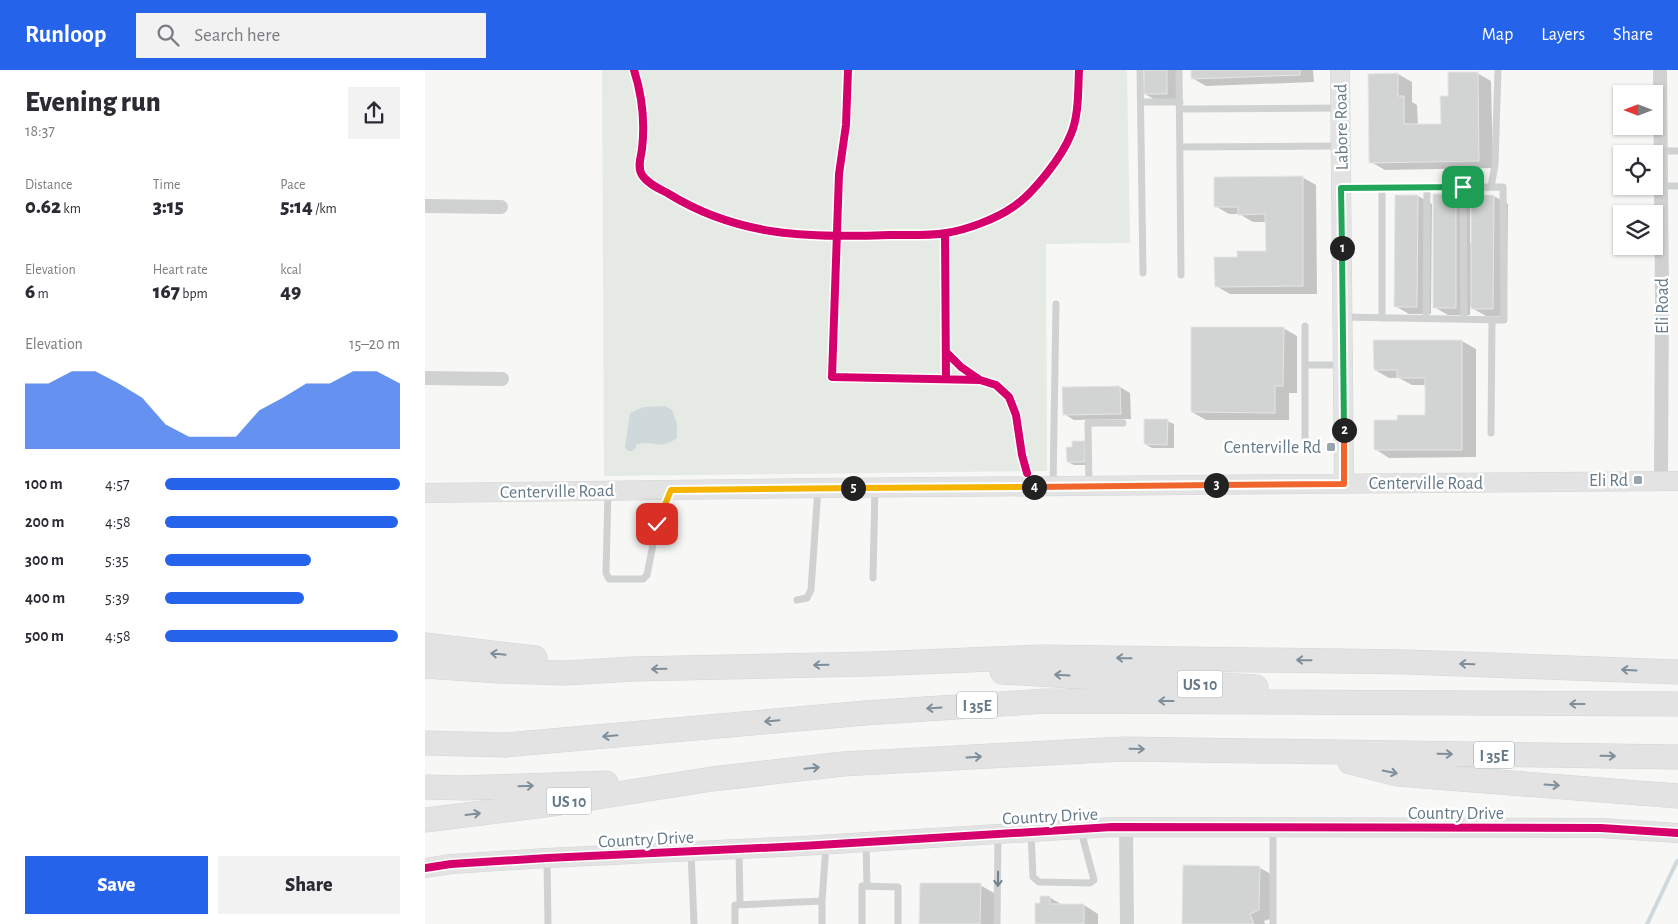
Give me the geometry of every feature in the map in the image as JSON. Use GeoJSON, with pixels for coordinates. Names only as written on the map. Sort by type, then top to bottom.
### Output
{"type":"FeatureCollection","features":[{"type":"Feature","properties":{"kind":"highway"},"geometry":{"type":"LineString","coordinates":[[425,645],[633,669]]}},
{"type":"Feature","properties":{"kind":"highway"},"geometry":{"type":"LineString","coordinates":[[870,664],[1081,657],[1408,662],[1678,672]]}},
{"type":"Feature","properties":{"kind":"highway","name":"US 10"},"geometry":{"type":"LineString","coordinates":[[425,666],[565,673],[633,669],[870,664],[1530,704]]}},
{"type":"Feature","properties":{"kind":"highway","name":"I 35E"},"geometry":{"type":"LineString","coordinates":[[425,743],[505,745],[865,712],[1046,700],[1678,704]]}},
{"type":"Feature","properties":{"kind":"highway","name":"I 35E"},"geometry":{"type":"LineString","coordinates":[[425,786],[464,788],[712,779],[843,764],[1123,749],[1678,757]]}},
{"type":"Feature","properties":{"kind":"highway"},"geometry":{"type":"LineString","coordinates":[[1309,752],[1397,774],[1678,796]]}},
{"type":"Feature","properties":{"kind":"highway","name":"US 10"},"geometry":{"type":"LineString","coordinates":[[425,820],[560,803],[712,779]]}},
{"type":"Feature","properties":{"kind":"street","name":"Labore Road"},"geometry":{"type":"LineString","coordinates":[[1340,70],[1344,484]]}},
{"type":"Feature","properties":{"kind":"street","name":"Eli Road"},"geometry":{"type":"LineString","coordinates":[[1660,70],[1661,145]]}},
{"type":"Feature","properties":{"kind":"street","name":"Eli Road"},"geometry":{"type":"LineString","coordinates":[[1661,195],[1670,481]]}},
{"type":"Feature","properties":{"kind":"street"},"geometry":{"type":"LineString","coordinates":[[425,206],[501,206]]}},
{"type":"Feature","properties":{"kind":"street"},"geometry":{"type":"LineString","coordinates":[[425,378],[502,379]]}},
{"type":"Feature","properties":{"kind":"street","name":"Centerville Road"},"geometry":{"type":"LineString","coordinates":[[425,493],[1670,481]]}},
{"type":"Feature","properties":{"kind":"street"},"geometry":{"type":"LineString","coordinates":[[1126,827],[1127,924]]}},
{"type":"Feature","properties":{"kind":"street","name":"Country Drive"},"geometry":{"type":"LineString","coordinates":[[425,868],[451,864],[547,858],[826,845],[1126,827],[1601,828],[1678,833]]}},
{"type":"Feature","properties":{"kind":"lane"},"geometry":{"type":"LineString","coordinates":[[1141,70],[1143,273]]}},
{"type":"Feature","properties":{"kind":"lane"},"geometry":{"type":"LineString","coordinates":[[1179,70],[1181,275]]}},
{"type":"Feature","properties":{"kind":"lane"},"geometry":{"type":"LineString","coordinates":[[1491,187],[1495,165],[1498,70]]}},
{"type":"Feature","properties":{"kind":"lane"},"geometry":{"type":"LineString","coordinates":[[1141,102],[1179,105],[1341,108]]}},
{"type":"Feature","properties":{"kind":"lane"},"geometry":{"type":"LineString","coordinates":[[1180,147],[1341,146]]}},
{"type":"Feature","properties":{"kind":"lane"},"geometry":{"type":"LineString","coordinates":[[1663,151],[1678,151]]}},
{"type":"Feature","properties":{"kind":"lane"},"geometry":{"type":"LineString","coordinates":[[1663,186],[1678,186]]}},
{"type":"Feature","properties":{"kind":"lane"},"geometry":{"type":"LineString","coordinates":[[1426,319],[1427,187]]}},
{"type":"Feature","properties":{"kind":"lane"},"geometry":{"type":"LineString","coordinates":[[1463,187],[1464,319]]}},
{"type":"Feature","properties":{"kind":"lane"},"geometry":{"type":"LineString","coordinates":[[1341,188],[1503,187],[1504,320],[1343,317]]}},
{"type":"Feature","properties":{"kind":"lane"},"geometry":{"type":"LineString","coordinates":[[1382,188],[1382,318]]}},
{"type":"Feature","properties":{"kind":"lane"},"geometry":{"type":"LineString","coordinates":[[1053,486],[1057,304]]}},
{"type":"Feature","properties":{"kind":"lane"},"geometry":{"type":"LineString","coordinates":[[1491,433],[1492,320]]}},
{"type":"Feature","properties":{"kind":"lane"},"geometry":{"type":"LineString","coordinates":[[1305,326],[1305,441]]}},
{"type":"Feature","properties":{"kind":"lane"},"geometry":{"type":"LineString","coordinates":[[1305,365],[1343,365]]}},
{"type":"Feature","properties":{"kind":"lane"},"geometry":{"type":"LineString","coordinates":[[1089,486],[1088,423],[1123,423]]}},
{"type":"Feature","properties":{"kind":"lane"},"geometry":{"type":"LineString","coordinates":[[797,600],[807,598],[811,590],[818,488]]}},
{"type":"Feature","properties":{"kind":"lane"},"geometry":{"type":"LineString","coordinates":[[873,578],[875,488]]}},
{"type":"Feature","properties":{"kind":"lane"},"geometry":{"type":"LineString","coordinates":[[607,491],[606,573],[609,579],[643,579],[647,575],[657,524],[671,490]]}},
{"type":"Feature","properties":{"kind":"lane"},"geometry":{"type":"LineString","coordinates":[[1273,827],[1273,924]]}},
{"type":"Feature","properties":{"kind":"lane"},"geometry":{"type":"LineString","coordinates":[[1031,832],[1033,877],[1039,882],[1090,883],[1095,880],[1081,830]]}},
{"type":"Feature","properties":{"kind":"lane"},"geometry":{"type":"LineString","coordinates":[[997,924],[998,834]]}},
{"type":"Feature","properties":{"kind":"lane"},"geometry":{"type":"LineString","coordinates":[[866,842],[867,886]]}},
{"type":"Feature","properties":{"kind":"lane"},"geometry":{"type":"LineString","coordinates":[[822,924],[821,901],[826,845]]}},
{"type":"Feature","properties":{"kind":"lane"},"geometry":{"type":"LineString","coordinates":[[739,849],[740,904]]}},
{"type":"Feature","properties":{"kind":"lane"},"geometry":{"type":"LineString","coordinates":[[691,852],[693,924]]}},
{"type":"Feature","properties":{"kind":"lane"},"geometry":{"type":"LineString","coordinates":[[547,858],[548,924]]}},
{"type":"Feature","properties":{"kind":"lane"},"geometry":{"type":"LineString","coordinates":[[862,924],[862,886],[898,887],[898,924]]}},
{"type":"Feature","properties":{"kind":"lane"},"geometry":{"type":"LineString","coordinates":[[735,924],[735,904],[821,901]]}},
{"type":"Feature","properties":{"kind":"shaded area"},"geometry":{"type":"Polygon","coordinates":[[[602,70],[1127,70],[1130,243],[1046,244],[1047,471],[604,476],[602,70]]]}},
{"type":"Feature","properties":{"kind":"shaded area"},"geometry":{"type":"Polygon","coordinates":[[[665,406],[672,410],[677,424],[677,438],[660,445],[642,443],[636,445],[636,448],[632,451],[628,451],[625,447],[630,413],[644,407],[665,406]]]}},
{"type":"Feature","properties":{"kind":"building"},"geometry":{"type":"Polygon","coordinates":[[[1144,70],[1167,70],[1167,94],[1144,94],[1144,70]]]}},
{"type":"Feature","properties":{"kind":"building"},"geometry":{"type":"Polygon","coordinates":[[[1191,70],[1300,70],[1300,75],[1191,79],[1191,70]]]}},
{"type":"Feature","properties":{"kind":"building"},"geometry":{"type":"Polygon","coordinates":[[[1448,72],[1478,72],[1479,161],[1369,163],[1368,74],[1398,73],[1398,96],[1404,96],[1404,124],[1441,124],[1440,96],[1448,96],[1448,72]]]}},
{"type":"Feature","properties":{"kind":"building"},"geometry":{"type":"Polygon","coordinates":[[[1303,176],[1303,286],[1215,287],[1214,257],[1237,257],[1237,251],[1266,251],[1265,214],[1238,215],[1238,207],[1214,207],[1214,177],[1303,176]]]}},
{"type":"Feature","properties":{"kind":"building"},"geometry":{"type":"Polygon","coordinates":[[[1433,194],[1456,194],[1456,308],[1433,308],[1433,194]]]}},
{"type":"Feature","properties":{"kind":"building"},"geometry":{"type":"Polygon","coordinates":[[[1395,195],[1418,195],[1417,307],[1394,307],[1395,195]]]}},
{"type":"Feature","properties":{"kind":"building"},"geometry":{"type":"Polygon","coordinates":[[[1471,195],[1494,195],[1493,309],[1471,309],[1471,195]]]}},
{"type":"Feature","properties":{"kind":"building"},"geometry":{"type":"Polygon","coordinates":[[[1191,327],[1284,327],[1283,386],[1275,386],[1275,413],[1191,412],[1191,327]]]}},
{"type":"Feature","properties":{"kind":"building"},"geometry":{"type":"Polygon","coordinates":[[[1373,340],[1462,340],[1462,450],[1374,450],[1374,420],[1397,420],[1397,415],[1425,415],[1425,378],[1397,378],[1397,370],[1374,370],[1373,340]]]}},
{"type":"Feature","properties":{"kind":"building"},"geometry":{"type":"Polygon","coordinates":[[[1120,386],[1121,414],[1063,415],[1062,387],[1120,386]]]}},
{"type":"Feature","properties":{"kind":"building"},"geometry":{"type":"Polygon","coordinates":[[[1144,419],[1168,419],[1167,445],[1144,444],[1144,419]]]}},
{"type":"Feature","properties":{"kind":"building"},"geometry":{"type":"Polygon","coordinates":[[[1072,441],[1085,441],[1085,462],[1067,462],[1066,447],[1072,447],[1072,441]]]}},
{"type":"Feature","properties":{"kind":"building"},"geometry":{"type":"Polygon","coordinates":[[[1183,865],[1260,866],[1259,910],[1250,914],[1254,924],[1182,924],[1183,865]]]}},
{"type":"Feature","properties":{"kind":"building"},"geometry":{"type":"Polygon","coordinates":[[[920,883],[981,883],[980,924],[919,924],[920,883]]]}},
{"type":"Feature","properties":{"kind":"building"},"geometry":{"type":"Polygon","coordinates":[[[1040,896],[1050,896],[1050,904],[1084,904],[1084,924],[1035,924],[1035,903],[1040,903],[1040,896]]]}},
{"type":"Feature","properties":{"kind":"waterway"},"geometry":{"type":"LineString","coordinates":[[1647,924],[1677,861]]}},
{"type":"Feature","properties":{"kind":"cycle path"},"geometry":{"type":"LineString","coordinates":[[634,70],[641,99],[643,119],[640,169],[647,181],[695,208],[722,219],[776,232],[831,236],[946,233],[981,223],[1013,207],[1038,184],[1054,164],[1067,143],[1074,127],[1078,102],[1079,70]]}},
{"type":"Feature","properties":{"kind":"cycle path"},"geometry":{"type":"LineString","coordinates":[[848,70],[846,125],[839,174],[832,377],[980,380]]}},
{"type":"Feature","properties":{"kind":"cycle path"},"geometry":{"type":"LineString","coordinates":[[945,233],[946,378]]}},
{"type":"Feature","properties":{"kind":"cycle path"},"geometry":{"type":"LineString","coordinates":[[946,352],[961,367],[980,380],[996,385],[1009,397],[1016,415],[1022,455],[1027,473]]}},
{"type":"Feature","properties":{"kind":"cycle path"},"geometry":{"type":"LineString","coordinates":[[425,868],[451,864],[547,858],[802,846],[1112,827],[1601,828],[1678,833]]}},
{"type":"Feature","properties":{"kind":"place","name":"Centerville Rd"},"geometry":{"type":"Point","coordinates":[1331,447]}},
{"type":"Feature","properties":{"kind":"place","name":"Eli Rd"},"geometry":{"type":"Point","coordinates":[1638,480]}},
{"type":"Feature","properties":{"kind":"route"},"geometry":{"type":"LineString","coordinates":[[657,524],[671,490],[1344,484],[1341,188],[1463,187]]}}]}
